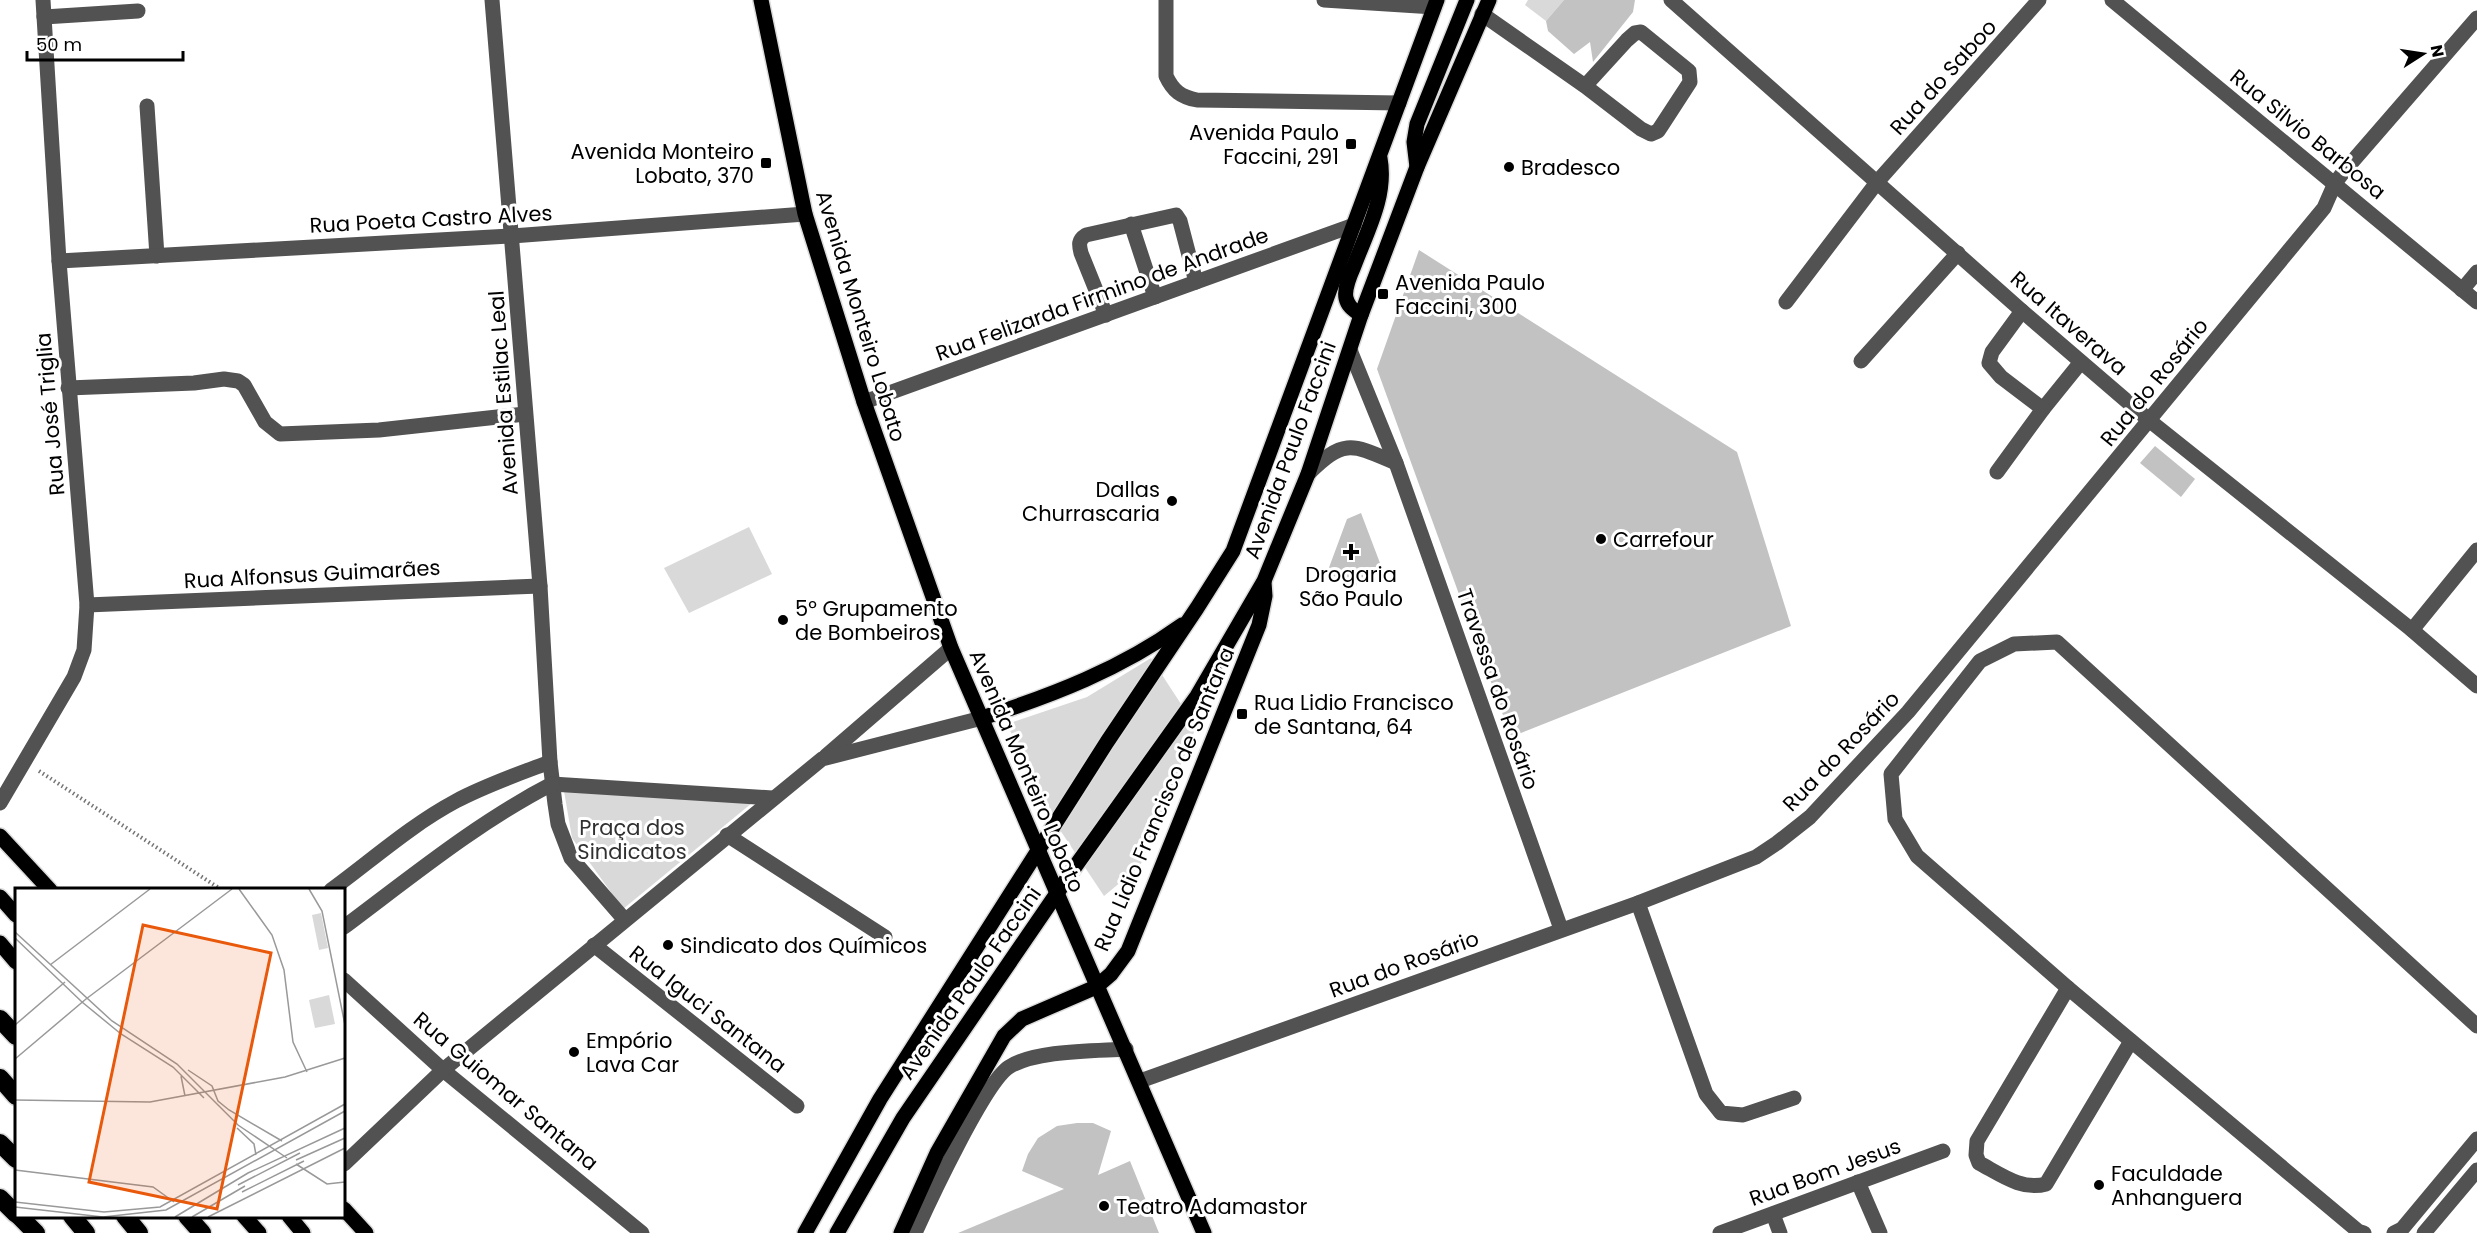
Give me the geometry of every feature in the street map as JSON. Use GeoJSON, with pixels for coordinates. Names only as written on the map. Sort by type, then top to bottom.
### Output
{"type":"FeatureCollection","features":[{"type":"Feature","properties":{"kind":"highway"},"geometry":{"type":"LineString","coordinates":[[0,1019],[15,1035]]}},
{"type":"Feature","properties":{"kind":"highway"},"geometry":{"type":"LineString","coordinates":[[0,1078],[15,1095]]}},
{"type":"Feature","properties":{"kind":"highway"},"geometry":{"type":"LineString","coordinates":[[0,1143],[15,1158]]}},
{"type":"Feature","properties":{"kind":"highway"},"geometry":{"type":"LineString","coordinates":[[0,1198],[15,1212]]}},
{"type":"Feature","properties":{"kind":"highway"},"geometry":{"type":"LineString","coordinates":[[21,1218],[36,1233]]}},
{"type":"Feature","properties":{"kind":"highway"},"geometry":{"type":"LineString","coordinates":[[74,1218],[86,1233]]}},
{"type":"Feature","properties":{"kind":"highway"},"geometry":{"type":"LineString","coordinates":[[127,1218],[139,1233]]}},
{"type":"Feature","properties":{"kind":"highway"},"geometry":{"type":"LineString","coordinates":[[189,1218],[202,1233]]}},
{"type":"Feature","properties":{"kind":"main road","name":"Avenida Monteiro Lobato"},"geometry":{"type":"LineString","coordinates":[[761,0],[805,214],[864,402],[951,648],[1204,1233]]}},
{"type":"Feature","properties":{"kind":"main road"},"geometry":{"type":"LineString","coordinates":[[1417,167],[1414,142],[1417,124],[1467,0]]}},
{"type":"Feature","properties":{"kind":"main road","name":"Avenida Paulo Faccini"},"geometry":{"type":"LineString","coordinates":[[805,1233],[880,1099],[1107,742],[1233,551],[1321,307],[1436,4]]}},
{"type":"Feature","properties":{"kind":"main road","name":"Avenida Paulo Faccini"},"geometry":{"type":"LineString","coordinates":[[837,1233],[903,1118],[1197,696],[1264,582],[1308,474],[1361,315],[1417,167],[1485,7]]}},
{"type":"Feature","properties":{"kind":"main road"},"geometry":{"type":"LineString","coordinates":[[1361,315],[1348,305],[1347,286],[1383,186],[1380,155]]}},
{"type":"Feature","properties":{"kind":"main road","name":"Rua Lidio Francisco de Santana"},"geometry":{"type":"LineString","coordinates":[[901,1233],[938,1153],[1004,1036],[1022,1019],[1096,987],[1111,974],[1128,951],[1259,625],[1265,596],[1264,582]]}},
{"type":"Feature","properties":{"kind":"main road"},"geometry":{"type":"LineString","coordinates":[[982,718],[1046,697],[1093,677],[1136,654],[1189,619]]}},
{"type":"Feature","properties":{"kind":"main road"},"geometry":{"type":"LineString","coordinates":[[0,836],[48,888]]}},
{"type":"Feature","properties":{"kind":"main road"},"geometry":{"type":"LineString","coordinates":[[0,897],[15,914]]}},
{"type":"Feature","properties":{"kind":"main road"},"geometry":{"type":"LineString","coordinates":[[0,943],[15,961]]}},
{"type":"Feature","properties":{"kind":"main road"},"geometry":{"type":"LineString","coordinates":[[345,1210],[366,1233]]}},
{"type":"Feature","properties":{"kind":"main road"},"geometry":{"type":"LineString","coordinates":[[246,1218],[259,1233]]}},
{"type":"Feature","properties":{"kind":"main road"},"geometry":{"type":"LineString","coordinates":[[291,1218],[303,1233]]}},
{"type":"Feature","properties":{"kind":"street","name":"Rua José Triglia"},"geometry":{"type":"LineString","coordinates":[[0,803],[74,677],[84,650],[87,605],[68,388],[43,0]]}},
{"type":"Feature","properties":{"kind":"street","name":"Avenida Estilac Leal"},"geometry":{"type":"LineString","coordinates":[[492,0],[540,586],[552,784],[558,824],[571,858],[624,919]]}},
{"type":"Feature","properties":{"kind":"street"},"geometry":{"type":"LineString","coordinates":[[1166,0],[1166,76],[1170,86],[1185,98],[1399,103]]}},
{"type":"Feature","properties":{"kind":"street"},"geometry":{"type":"LineString","coordinates":[[1324,0],[1436,4]]}},
{"type":"Feature","properties":{"kind":"street","name":"Rua Itaverava"},"geometry":{"type":"LineString","coordinates":[[1671,0],[1878,181],[2022,311],[2150,421],[2412,630],[2477,686]]}},
{"type":"Feature","properties":{"kind":"street","name":"Rua do Saboo"},"geometry":{"type":"LineString","coordinates":[[1786,302],[1878,181],[2039,0]]}},
{"type":"Feature","properties":{"kind":"street","name":"Rua Silvio Barbosa"},"geometry":{"type":"LineString","coordinates":[[2112,0],[2477,303]]}},
{"type":"Feature","properties":{"kind":"street"},"geometry":{"type":"LineString","coordinates":[[1485,7],[1585,86],[1641,129],[1651,134],[1658,131],[1690,82],[1691,76],[1689,71],[1641,32],[1635,33],[1627,40],[1585,86]]}},
{"type":"Feature","properties":{"kind":"street"},"geometry":{"type":"LineString","coordinates":[[44,17],[138,11]]}},
{"type":"Feature","properties":{"kind":"street","name":"Rua do Rosário"},"geometry":{"type":"LineString","coordinates":[[1140,1081],[1638,903],[1756,857],[1809,817],[1908,712],[2324,208],[2335,183],[2477,18]]}},
{"type":"Feature","properties":{"kind":"street"},"geometry":{"type":"LineString","coordinates":[[147,106],[157,256]]}},
{"type":"Feature","properties":{"kind":"street","name":"Rua Poeta Castro Alves"},"geometry":{"type":"LineString","coordinates":[[59,261],[512,236],[805,214]]}},
{"type":"Feature","properties":{"kind":"street"},"geometry":{"type":"LineString","coordinates":[[1106,315],[1079,244],[1081,238],[1086,235],[1176,215],[1180,221],[1197,282]]}},
{"type":"Feature","properties":{"kind":"street"},"geometry":{"type":"LineString","coordinates":[[1131,224],[1155,297]]}},
{"type":"Feature","properties":{"kind":"street","name":"Rua Felizarda Firmino de Andrade"},"geometry":{"type":"LineString","coordinates":[[864,402],[1354,225]]}},
{"type":"Feature","properties":{"kind":"street"},"geometry":{"type":"LineString","coordinates":[[1861,361],[1958,253]]}},
{"type":"Feature","properties":{"kind":"street"},"geometry":{"type":"LineString","coordinates":[[2462,290],[2477,272]]}},
{"type":"Feature","properties":{"kind":"street"},"geometry":{"type":"LineString","coordinates":[[2022,311],[1992,352],[1989,363],[2001,377],[2043,409]]}},
{"type":"Feature","properties":{"kind":"street","name":"Travessa do Rosário"},"geometry":{"type":"LineString","coordinates":[[1350,350],[1396,463],[1561,930]]}},
{"type":"Feature","properties":{"kind":"street"},"geometry":{"type":"LineString","coordinates":[[1997,472],[2081,362]]}},
{"type":"Feature","properties":{"kind":"street"},"geometry":{"type":"LineString","coordinates":[[68,388],[224,379],[238,381],[244,385],[265,422],[280,434],[379,430],[525,414]]}},
{"type":"Feature","properties":{"kind":"street"},"geometry":{"type":"LineString","coordinates":[[1308,474],[1324,458],[1349,447],[1361,448],[1396,463]]}},
{"type":"Feature","properties":{"kind":"street"},"geometry":{"type":"LineString","coordinates":[[2412,630],[2477,550]]}},
{"type":"Feature","properties":{"kind":"street","name":"Rua Alfonsus Guimarães"},"geometry":{"type":"LineString","coordinates":[[87,605],[540,586]]}},
{"type":"Feature","properties":{"kind":"street"},"geometry":{"type":"LineString","coordinates":[[2364,1233],[2358,1231],[2068,988],[1917,856],[1895,819],[1891,774],[1980,662],[2014,644],[2057,642],[2477,1026]]}},
{"type":"Feature","properties":{"kind":"street"},"geometry":{"type":"LineString","coordinates":[[345,1163],[443,1070],[624,919],[822,759],[951,648]]}},
{"type":"Feature","properties":{"kind":"street"},"geometry":{"type":"LineString","coordinates":[[822,759],[982,718]]}},
{"type":"Feature","properties":{"kind":"street"},"geometry":{"type":"LineString","coordinates":[[334,888],[435,813],[495,782],[550,762]]}},
{"type":"Feature","properties":{"kind":"street"},"geometry":{"type":"LineString","coordinates":[[345,926],[468,836],[514,805],[552,784],[772,798]]}},
{"type":"Feature","properties":{"kind":"street"},"geometry":{"type":"LineString","coordinates":[[727,835],[885,938]]}},
{"type":"Feature","properties":{"kind":"street"},"geometry":{"type":"LineString","coordinates":[[1638,903],[1706,1094],[1721,1113],[1743,1115],[1794,1098]]}},
{"type":"Feature","properties":{"kind":"street","name":"Rua Iguci Santana"},"geometry":{"type":"LineString","coordinates":[[594,945],[797,1106]]}},
{"type":"Feature","properties":{"kind":"street","name":"Rua Guiomar Santana"},"geometry":{"type":"LineString","coordinates":[[345,981],[443,1070],[642,1233]]}},
{"type":"Feature","properties":{"kind":"street"},"geometry":{"type":"LineString","coordinates":[[2068,988],[1977,1141],[1976,1155],[1979,1163],[2024,1186],[2036,1187],[2046,1184],[2132,1041]]}},
{"type":"Feature","properties":{"kind":"street"},"geometry":{"type":"LineString","coordinates":[[915,1233],[986,1095],[1007,1067],[1040,1057],[1126,1049]]}},
{"type":"Feature","properties":{"kind":"street"},"geometry":{"type":"LineString","coordinates":[[2394,1233],[2402,1229],[2477,1139]]}},
{"type":"Feature","properties":{"kind":"street","name":"Rua Bom Jesus"},"geometry":{"type":"LineString","coordinates":[[1720,1233],[1944,1151]]}},
{"type":"Feature","properties":{"kind":"street"},"geometry":{"type":"LineString","coordinates":[[2424,1233],[2477,1170]]}},
{"type":"Feature","properties":{"kind":"street"},"geometry":{"type":"LineString","coordinates":[[1858,1182],[1880,1233]]}},
{"type":"Feature","properties":{"kind":"street"},"geometry":{"type":"LineString","coordinates":[[1773,1214],[1780,1233]]}},
{"type":"Feature","properties":{"kind":"path"},"geometry":{"type":"LineString","coordinates":[[25,762],[219,888]]}},
{"type":"Feature","properties":{"kind":"green space"},"geometry":{"type":"Polygon","coordinates":[[[1528,0],[1564,0],[1546,21],[1525,5],[1528,0]]]}},
{"type":"Feature","properties":{"kind":"green space"},"geometry":{"type":"Polygon","coordinates":[[[749,527],[772,574],[689,613],[664,568],[749,527]]]}},
{"type":"Feature","properties":{"kind":"green space"},"geometry":{"type":"Polygon","coordinates":[[[1151,658],[1196,727],[1140,866],[1104,896],[1048,812],[1007,724],[1087,697],[1151,658]]]}},
{"type":"Feature","properties":{"kind":"green space","name":"Praça dos Sindicatos"},"geometry":{"type":"Polygon","coordinates":[[[563,785],[752,803],[623,909],[572,838],[563,785]]]}},
{"type":"Feature","properties":{"kind":"building"},"geometry":{"type":"Polygon","coordinates":[[[1564,0],[1635,0],[1633,12],[1593,62],[1590,42],[1574,54],[1548,31],[1546,21],[1564,0]]]}},
{"type":"Feature","properties":{"kind":"building","name":"Carrefour"},"geometry":{"type":"Polygon","coordinates":[[[1419,250],[1737,452],[1791,626],[1511,737],[1377,369],[1419,250]]]}},
{"type":"Feature","properties":{"kind":"building"},"geometry":{"type":"Polygon","coordinates":[[[2155,446],[2195,479],[2181,497],[2140,463],[2155,446]]]}},
{"type":"Feature","properties":{"kind":"building"},"geometry":{"type":"Polygon","coordinates":[[[1361,513],[1383,571],[1358,581],[1356,586],[1327,573],[1347,519],[1361,513]]]}},
{"type":"Feature","properties":{"kind":"building"},"geometry":{"type":"Polygon","coordinates":[[[1093,1123],[1111,1131],[1098,1175],[1130,1161],[1159,1233],[958,1233],[1064,1189],[1022,1171],[1028,1154],[1038,1138],[1057,1126],[1093,1123]]]}},
{"type":"Feature","properties":{"kind":"place","name":"Avenida Paulo Faccini, 291"},"geometry":{"type":"Point","coordinates":[1351,144]}},
{"type":"Feature","properties":{"kind":"place","name":"Avenida Monteiro Lobato, 370"},"geometry":{"type":"Point","coordinates":[766,163]}},
{"type":"Feature","properties":{"kind":"place","name":"Bradesco"},"geometry":{"type":"Point","coordinates":[1509,167]}},
{"type":"Feature","properties":{"kind":"place","name":"Avenida Paulo Faccini, 300"},"geometry":{"type":"Point","coordinates":[1383,294]}},
{"type":"Feature","properties":{"kind":"place","name":"Dallas Churrascaria"},"geometry":{"type":"Point","coordinates":[1172,501]}},
{"type":"Feature","properties":{"kind":"place","name":"Carrefour"},"geometry":{"type":"Point","coordinates":[1601,539]}},
{"type":"Feature","properties":{"kind":"place","name":"Drogaria São Paulo"},"geometry":{"type":"Point","coordinates":[1351,552]}},
{"type":"Feature","properties":{"kind":"place","name":"5° Grupamento de Bombeiros"},"geometry":{"type":"Point","coordinates":[783,620]}},
{"type":"Feature","properties":{"kind":"place","name":"Rua Lidio Francisco de Santana, 64"},"geometry":{"type":"Point","coordinates":[1242,714]}},
{"type":"Feature","properties":{"kind":"place","name":"Sindicato dos Químicos"},"geometry":{"type":"Point","coordinates":[668,945]}},
{"type":"Feature","properties":{"kind":"place","name":"Empório Lava Car"},"geometry":{"type":"Point","coordinates":[574,1052]}},
{"type":"Feature","properties":{"kind":"place","name":"Faculdade Anhanguera"},"geometry":{"type":"Point","coordinates":[2099,1185]}},
{"type":"Feature","properties":{"kind":"place","name":"Teatro Adamastor"},"geometry":{"type":"Point","coordinates":[1104,1206]}}]}
